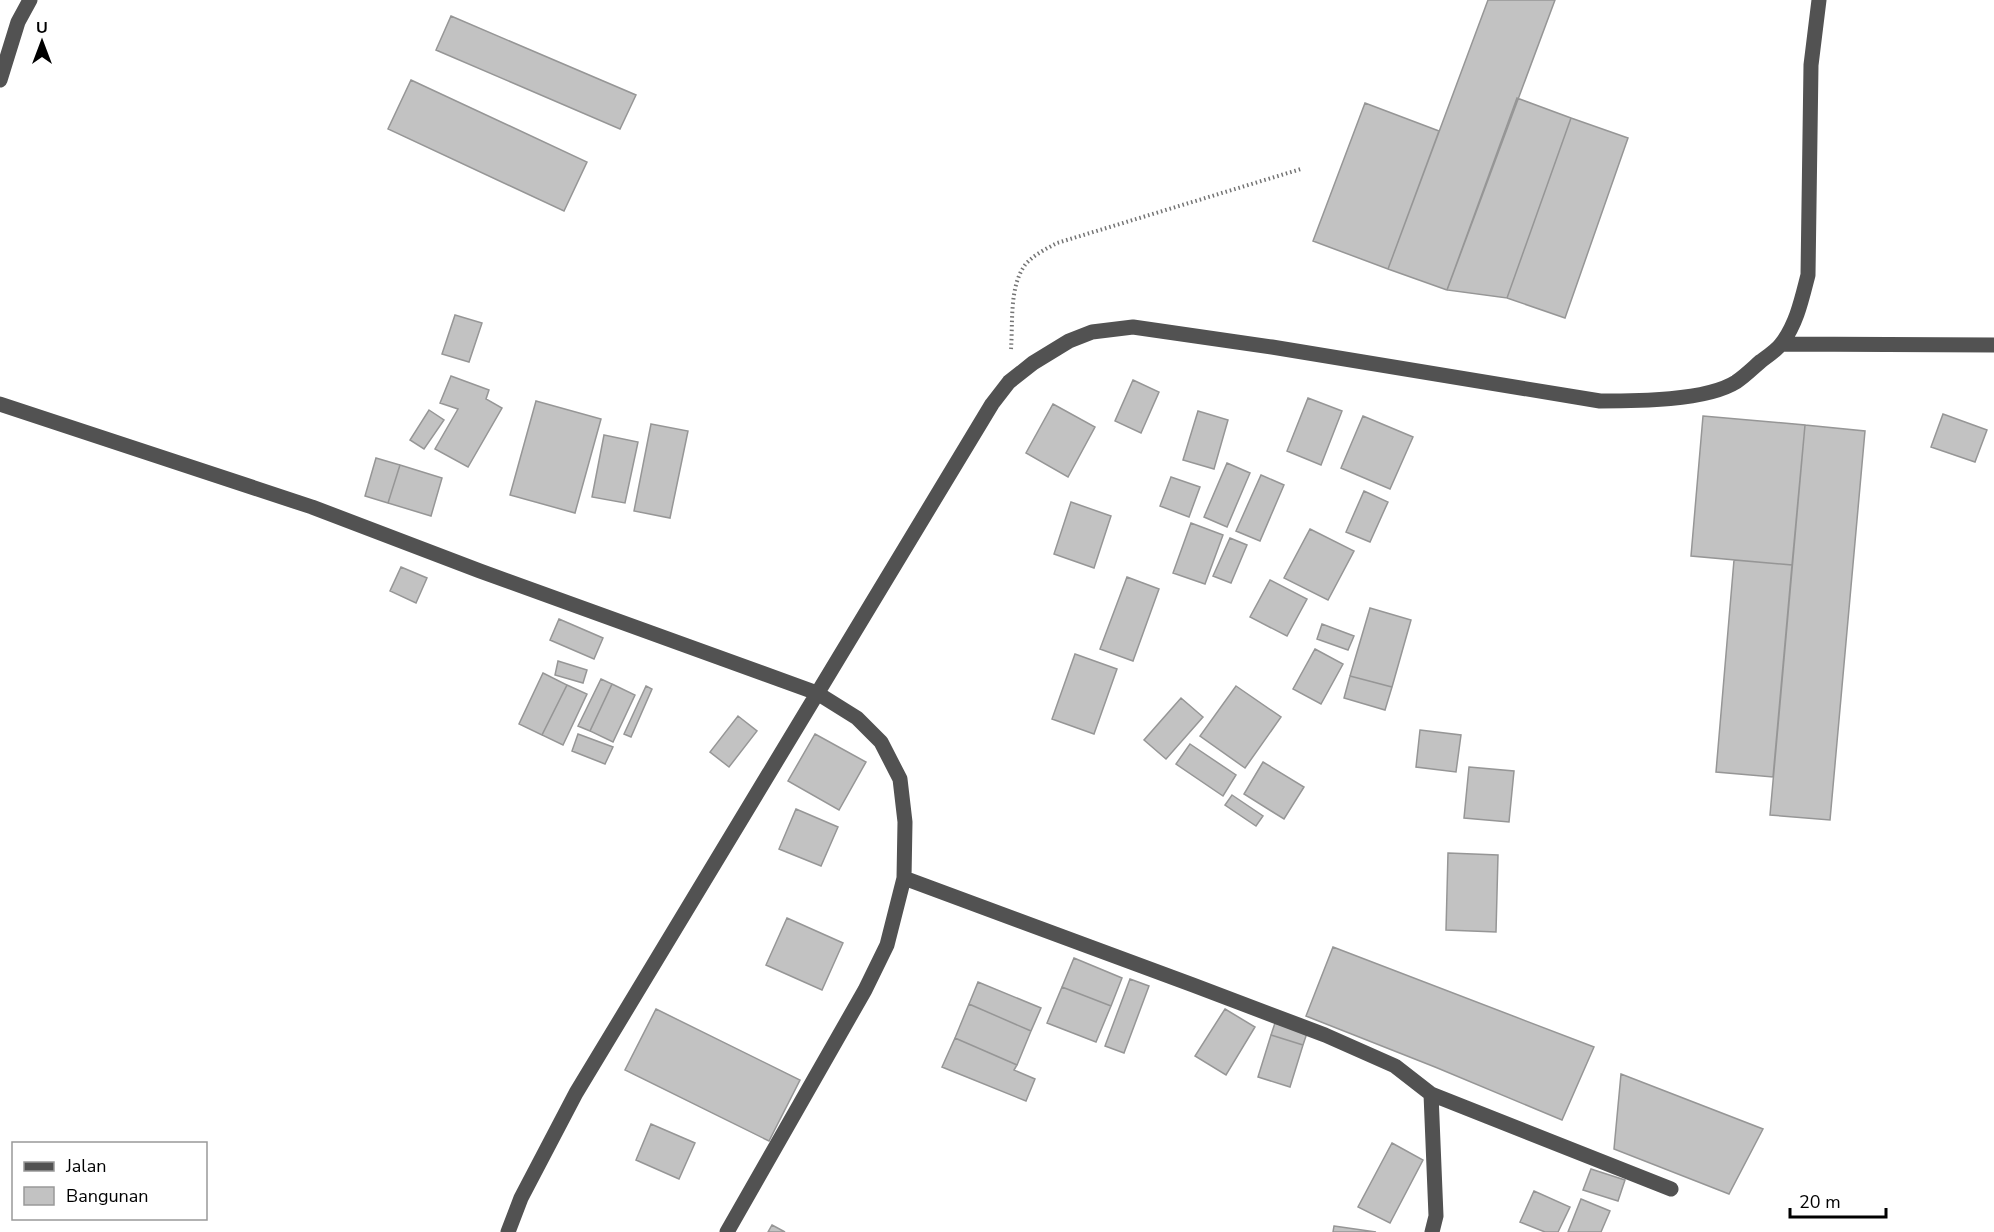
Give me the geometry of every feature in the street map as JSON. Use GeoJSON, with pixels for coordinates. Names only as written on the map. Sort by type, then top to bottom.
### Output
{"type":"FeatureCollection","features":[{"type":"Feature","properties":{"kind":"street"},"geometry":{"type":"LineString","coordinates":[[0,80],[18,22],[30,0]]}},
{"type":"Feature","properties":{"kind":"street"},"geometry":{"type":"LineString","coordinates":[[508,1232],[521,1198],[576,1093],[992,404],[1009,382],[1033,363],[1069,341],[1092,332],[1133,327],[1600,400],[1693,395],[1719,389],[1735,382],[1781,344],[1801,304],[1808,275],[1811,65],[1819,0]]}},
{"type":"Feature","properties":{"kind":"street"},"geometry":{"type":"LineString","coordinates":[[1781,344],[1994,345]]}},
{"type":"Feature","properties":{"kind":"street"},"geometry":{"type":"LineString","coordinates":[[0,404],[312,507],[480,571],[817,693],[857,718],[881,742],[900,779],[905,822],[904,878],[887,945],[870,981],[727,1232]]}},
{"type":"Feature","properties":{"kind":"street"},"geometry":{"type":"LineString","coordinates":[[904,878],[1324,1035],[1395,1066],[1431,1094],[1671,1189]]}},
{"type":"Feature","properties":{"kind":"street"},"geometry":{"type":"LineString","coordinates":[[1431,1094],[1436,1216],[1432,1232]]}},
{"type":"Feature","properties":{"kind":"path"},"geometry":{"type":"LineString","coordinates":[[1009,382],[1014,303],[1018,278],[1026,264],[1037,255],[1057,243],[1301,169]]}},
{"type":"Feature","properties":{"kind":"building"},"geometry":{"type":"Polygon","coordinates":[[[1488,0],[1555,0],[1447,290],[1388,269],[1488,0]]]}},
{"type":"Feature","properties":{"kind":"building"},"geometry":{"type":"Polygon","coordinates":[[[451,16],[636,95],[620,129],[436,50],[451,16]]]}},
{"type":"Feature","properties":{"kind":"building"},"geometry":{"type":"Polygon","coordinates":[[[411,80],[587,162],[564,211],[388,129],[411,80]]]}},
{"type":"Feature","properties":{"kind":"building"},"geometry":{"type":"Polygon","coordinates":[[[1517,98],[1571,118],[1507,298],[1447,290],[1517,98]]]}},
{"type":"Feature","properties":{"kind":"building"},"geometry":{"type":"Polygon","coordinates":[[[1365,103],[1439,131],[1388,269],[1313,241],[1365,103]]]}},
{"type":"Feature","properties":{"kind":"building"},"geometry":{"type":"Polygon","coordinates":[[[1571,118],[1628,138],[1565,318],[1507,298],[1571,118]]]}},
{"type":"Feature","properties":{"kind":"building"},"geometry":{"type":"Polygon","coordinates":[[[455,315],[482,323],[469,362],[442,354],[455,315]]]}},
{"type":"Feature","properties":{"kind":"building"},"geometry":{"type":"Polygon","coordinates":[[[451,376],[489,390],[486,399],[502,408],[468,467],[435,449],[458,409],[440,403],[451,376]]]}},
{"type":"Feature","properties":{"kind":"building"},"geometry":{"type":"Polygon","coordinates":[[[1133,380],[1159,392],[1141,433],[1115,421],[1133,380]]]}},
{"type":"Feature","properties":{"kind":"building"},"geometry":{"type":"Polygon","coordinates":[[[1308,398],[1342,411],[1321,465],[1287,451],[1308,398]]]}},
{"type":"Feature","properties":{"kind":"building"},"geometry":{"type":"Polygon","coordinates":[[[536,401],[601,419],[575,513],[510,495],[536,401]]]}},
{"type":"Feature","properties":{"kind":"building"},"geometry":{"type":"Polygon","coordinates":[[[1053,404],[1095,427],[1068,477],[1026,453],[1053,404]]]}},
{"type":"Feature","properties":{"kind":"building"},"geometry":{"type":"Polygon","coordinates":[[[429,410],[444,420],[424,449],[410,440],[429,410]]]}},
{"type":"Feature","properties":{"kind":"building"},"geometry":{"type":"Polygon","coordinates":[[[1198,411],[1228,420],[1214,469],[1183,460],[1198,411]]]}},
{"type":"Feature","properties":{"kind":"building"},"geometry":{"type":"Polygon","coordinates":[[[1943,414],[1987,430],[1975,462],[1931,447],[1943,414]]]}},
{"type":"Feature","properties":{"kind":"building"},"geometry":{"type":"Polygon","coordinates":[[[1363,416],[1413,437],[1390,489],[1341,468],[1363,416]]]}},
{"type":"Feature","properties":{"kind":"building"},"geometry":{"type":"Polygon","coordinates":[[[1703,416],[1805,425],[1792,565],[1691,556],[1703,416]]]}},
{"type":"Feature","properties":{"kind":"building"},"geometry":{"type":"Polygon","coordinates":[[[651,424],[688,431],[670,518],[634,511],[651,424]]]}},
{"type":"Feature","properties":{"kind":"building"},"geometry":{"type":"Polygon","coordinates":[[[1805,425],[1865,431],[1830,820],[1770,815],[1805,425]]]}},
{"type":"Feature","properties":{"kind":"building"},"geometry":{"type":"Polygon","coordinates":[[[604,435],[638,442],[625,503],[592,497],[604,435]]]}},
{"type":"Feature","properties":{"kind":"building"},"geometry":{"type":"Polygon","coordinates":[[[376,458],[400,465],[388,503],[365,496],[376,458]]]}},
{"type":"Feature","properties":{"kind":"building"},"geometry":{"type":"Polygon","coordinates":[[[1227,463],[1250,473],[1227,527],[1204,517],[1227,463]]]}},
{"type":"Feature","properties":{"kind":"building"},"geometry":{"type":"Polygon","coordinates":[[[400,465],[442,478],[431,516],[388,503],[400,465]]]}},
{"type":"Feature","properties":{"kind":"building"},"geometry":{"type":"Polygon","coordinates":[[[1261,475],[1284,485],[1260,541],[1236,531],[1261,475]]]}},
{"type":"Feature","properties":{"kind":"building"},"geometry":{"type":"Polygon","coordinates":[[[1171,477],[1200,487],[1189,517],[1160,506],[1171,477]]]}},
{"type":"Feature","properties":{"kind":"building"},"geometry":{"type":"Polygon","coordinates":[[[1364,491],[1388,502],[1370,542],[1346,532],[1364,491]]]}},
{"type":"Feature","properties":{"kind":"building"},"geometry":{"type":"Polygon","coordinates":[[[1071,502],[1111,516],[1094,568],[1054,554],[1071,502]]]}},
{"type":"Feature","properties":{"kind":"building"},"geometry":{"type":"Polygon","coordinates":[[[1191,523],[1223,535],[1205,584],[1173,573],[1191,523]]]}},
{"type":"Feature","properties":{"kind":"building"},"geometry":{"type":"Polygon","coordinates":[[[1310,529],[1354,551],[1328,600],[1284,578],[1310,529]]]}},
{"type":"Feature","properties":{"kind":"building"},"geometry":{"type":"Polygon","coordinates":[[[1230,538],[1247,545],[1231,583],[1213,576],[1230,538]]]}},
{"type":"Feature","properties":{"kind":"building"},"geometry":{"type":"Polygon","coordinates":[[[1734,560],[1792,565],[1773,777],[1716,772],[1734,560]]]}},
{"type":"Feature","properties":{"kind":"building"},"geometry":{"type":"Polygon","coordinates":[[[401,567],[427,578],[416,603],[390,591],[401,567]]]}},
{"type":"Feature","properties":{"kind":"building"},"geometry":{"type":"Polygon","coordinates":[[[1127,577],[1159,589],[1133,661],[1100,649],[1127,577]]]}},
{"type":"Feature","properties":{"kind":"building"},"geometry":{"type":"Polygon","coordinates":[[[1270,580],[1307,599],[1287,636],[1250,617],[1270,580]]]}},
{"type":"Feature","properties":{"kind":"building"},"geometry":{"type":"Polygon","coordinates":[[[1370,608],[1411,620],[1392,687],[1350,676],[1370,608]]]}},
{"type":"Feature","properties":{"kind":"building"},"geometry":{"type":"Polygon","coordinates":[[[559,619],[603,638],[594,659],[550,640],[559,619]]]}},
{"type":"Feature","properties":{"kind":"building"},"geometry":{"type":"Polygon","coordinates":[[[1322,624],[1354,636],[1348,650],[1317,639],[1322,624]]]}},
{"type":"Feature","properties":{"kind":"building"},"geometry":{"type":"Polygon","coordinates":[[[1315,649],[1343,664],[1321,704],[1293,689],[1315,649]]]}},
{"type":"Feature","properties":{"kind":"building"},"geometry":{"type":"Polygon","coordinates":[[[1075,654],[1117,669],[1094,734],[1052,719],[1075,654]]]}},
{"type":"Feature","properties":{"kind":"building"},"geometry":{"type":"Polygon","coordinates":[[[558,661],[587,670],[583,683],[555,675],[558,661]]]}},
{"type":"Feature","properties":{"kind":"building"},"geometry":{"type":"Polygon","coordinates":[[[543,673],[567,685],[542,735],[519,724],[543,673]]]}},
{"type":"Feature","properties":{"kind":"building"},"geometry":{"type":"Polygon","coordinates":[[[1350,676],[1392,687],[1385,710],[1344,698],[1350,676]]]}},
{"type":"Feature","properties":{"kind":"building"},"geometry":{"type":"Polygon","coordinates":[[[601,679],[612,684],[590,731],[578,726],[601,679]]]}},
{"type":"Feature","properties":{"kind":"building"},"geometry":{"type":"Polygon","coordinates":[[[612,684],[635,695],[613,742],[590,731],[612,684]]]}},
{"type":"Feature","properties":{"kind":"building"},"geometry":{"type":"Polygon","coordinates":[[[567,685],[587,694],[563,745],[542,735],[567,685]]]}},
{"type":"Feature","properties":{"kind":"building"},"geometry":{"type":"Polygon","coordinates":[[[646,686],[652,689],[631,737],[624,734],[646,686]]]}},
{"type":"Feature","properties":{"kind":"building"},"geometry":{"type":"Polygon","coordinates":[[[1236,686],[1281,717],[1245,768],[1200,736],[1236,686]]]}},
{"type":"Feature","properties":{"kind":"building"},"geometry":{"type":"Polygon","coordinates":[[[1181,698],[1203,717],[1166,759],[1144,740],[1181,698]]]}},
{"type":"Feature","properties":{"kind":"building"},"geometry":{"type":"Polygon","coordinates":[[[738,716],[757,731],[729,767],[710,752],[738,716]]]}},
{"type":"Feature","properties":{"kind":"building"},"geometry":{"type":"Polygon","coordinates":[[[1420,730],[1461,735],[1456,772],[1416,767],[1420,730]]]}},
{"type":"Feature","properties":{"kind":"building"},"geometry":{"type":"Polygon","coordinates":[[[578,734],[613,747],[605,764],[572,751],[578,734]]]}},
{"type":"Feature","properties":{"kind":"building"},"geometry":{"type":"Polygon","coordinates":[[[815,734],[866,762],[839,810],[788,781],[815,734]]]}},
{"type":"Feature","properties":{"kind":"building"},"geometry":{"type":"Polygon","coordinates":[[[1190,744],[1236,775],[1223,796],[1176,764],[1190,744]]]}},
{"type":"Feature","properties":{"kind":"building"},"geometry":{"type":"Polygon","coordinates":[[[1263,762],[1304,787],[1284,819],[1244,794],[1263,762]]]}},
{"type":"Feature","properties":{"kind":"building"},"geometry":{"type":"Polygon","coordinates":[[[1469,767],[1514,771],[1509,822],[1464,818],[1469,767]]]}},
{"type":"Feature","properties":{"kind":"building"},"geometry":{"type":"Polygon","coordinates":[[[1232,795],[1263,816],[1256,826],[1225,805],[1232,795]]]}},
{"type":"Feature","properties":{"kind":"building"},"geometry":{"type":"Polygon","coordinates":[[[796,809],[838,827],[821,866],[779,849],[796,809]]]}},
{"type":"Feature","properties":{"kind":"building"},"geometry":{"type":"Polygon","coordinates":[[[1448,853],[1498,855],[1496,932],[1446,930],[1448,853]]]}},
{"type":"Feature","properties":{"kind":"building"},"geometry":{"type":"Polygon","coordinates":[[[787,918],[843,943],[822,990],[766,965],[787,918]]]}},
{"type":"Feature","properties":{"kind":"building"},"geometry":{"type":"Polygon","coordinates":[[[1333,947],[1594,1047],[1562,1120],[1306,1016],[1333,947]]]}},
{"type":"Feature","properties":{"kind":"building"},"geometry":{"type":"Polygon","coordinates":[[[1074,958],[1122,978],[1111,1006],[1062,987],[1074,958]]]}},
{"type":"Feature","properties":{"kind":"building"},"geometry":{"type":"Polygon","coordinates":[[[1130,979],[1149,986],[1124,1053],[1105,1046],[1130,979]]]}},
{"type":"Feature","properties":{"kind":"building"},"geometry":{"type":"Polygon","coordinates":[[[978,982],[1041,1008],[1031,1031],[969,1004],[978,982]]]}},
{"type":"Feature","properties":{"kind":"building"},"geometry":{"type":"Polygon","coordinates":[[[1062,987],[1111,1006],[1096,1042],[1047,1023],[1062,987]]]}},
{"type":"Feature","properties":{"kind":"building"},"geometry":{"type":"Polygon","coordinates":[[[969,1004],[1031,1031],[1017,1065],[955,1038],[969,1004]]]}},
{"type":"Feature","properties":{"kind":"building"},"geometry":{"type":"Polygon","coordinates":[[[656,1009],[800,1080],[769,1141],[625,1070],[656,1009]]]}},
{"type":"Feature","properties":{"kind":"building"},"geometry":{"type":"Polygon","coordinates":[[[1225,1009],[1255,1027],[1226,1075],[1195,1056],[1225,1009]]]}},
{"type":"Feature","properties":{"kind":"building"},"geometry":{"type":"Polygon","coordinates":[[[1275,1023],[1307,1033],[1303,1045],[1271,1035],[1275,1023]]]}},
{"type":"Feature","properties":{"kind":"building"},"geometry":{"type":"Polygon","coordinates":[[[1271,1035],[1303,1045],[1290,1087],[1258,1077],[1271,1035]]]}},
{"type":"Feature","properties":{"kind":"building"},"geometry":{"type":"Polygon","coordinates":[[[955,1038],[1017,1065],[1014,1070],[1035,1079],[1026,1101],[942,1067],[955,1038]]]}},
{"type":"Feature","properties":{"kind":"building"},"geometry":{"type":"Polygon","coordinates":[[[1621,1074],[1763,1129],[1729,1194],[1614,1149],[1621,1074]]]}},
{"type":"Feature","properties":{"kind":"building"},"geometry":{"type":"Polygon","coordinates":[[[651,1124],[695,1143],[679,1179],[636,1160],[651,1124]]]}},
{"type":"Feature","properties":{"kind":"building"},"geometry":{"type":"Polygon","coordinates":[[[1392,1143],[1423,1160],[1390,1223],[1358,1207],[1392,1143]]]}},
{"type":"Feature","properties":{"kind":"building"},"geometry":{"type":"Polygon","coordinates":[[[1591,1169],[1625,1180],[1618,1201],[1583,1190],[1591,1169]]]}},
{"type":"Feature","properties":{"kind":"building"},"geometry":{"type":"Polygon","coordinates":[[[1534,1191],[1570,1207],[1558,1232],[1545,1232],[1520,1222],[1534,1191]]]}},
{"type":"Feature","properties":{"kind":"building"},"geometry":{"type":"Polygon","coordinates":[[[1581,1199],[1610,1211],[1601,1232],[1568,1232],[1581,1199]]]}},
{"type":"Feature","properties":{"kind":"building"},"geometry":{"type":"Polygon","coordinates":[[[772,1225],[785,1232],[768,1232],[772,1225]]]}},
{"type":"Feature","properties":{"kind":"building"},"geometry":{"type":"Polygon","coordinates":[[[1334,1226],[1376,1232],[1333,1232],[1334,1226]]]}}]}
